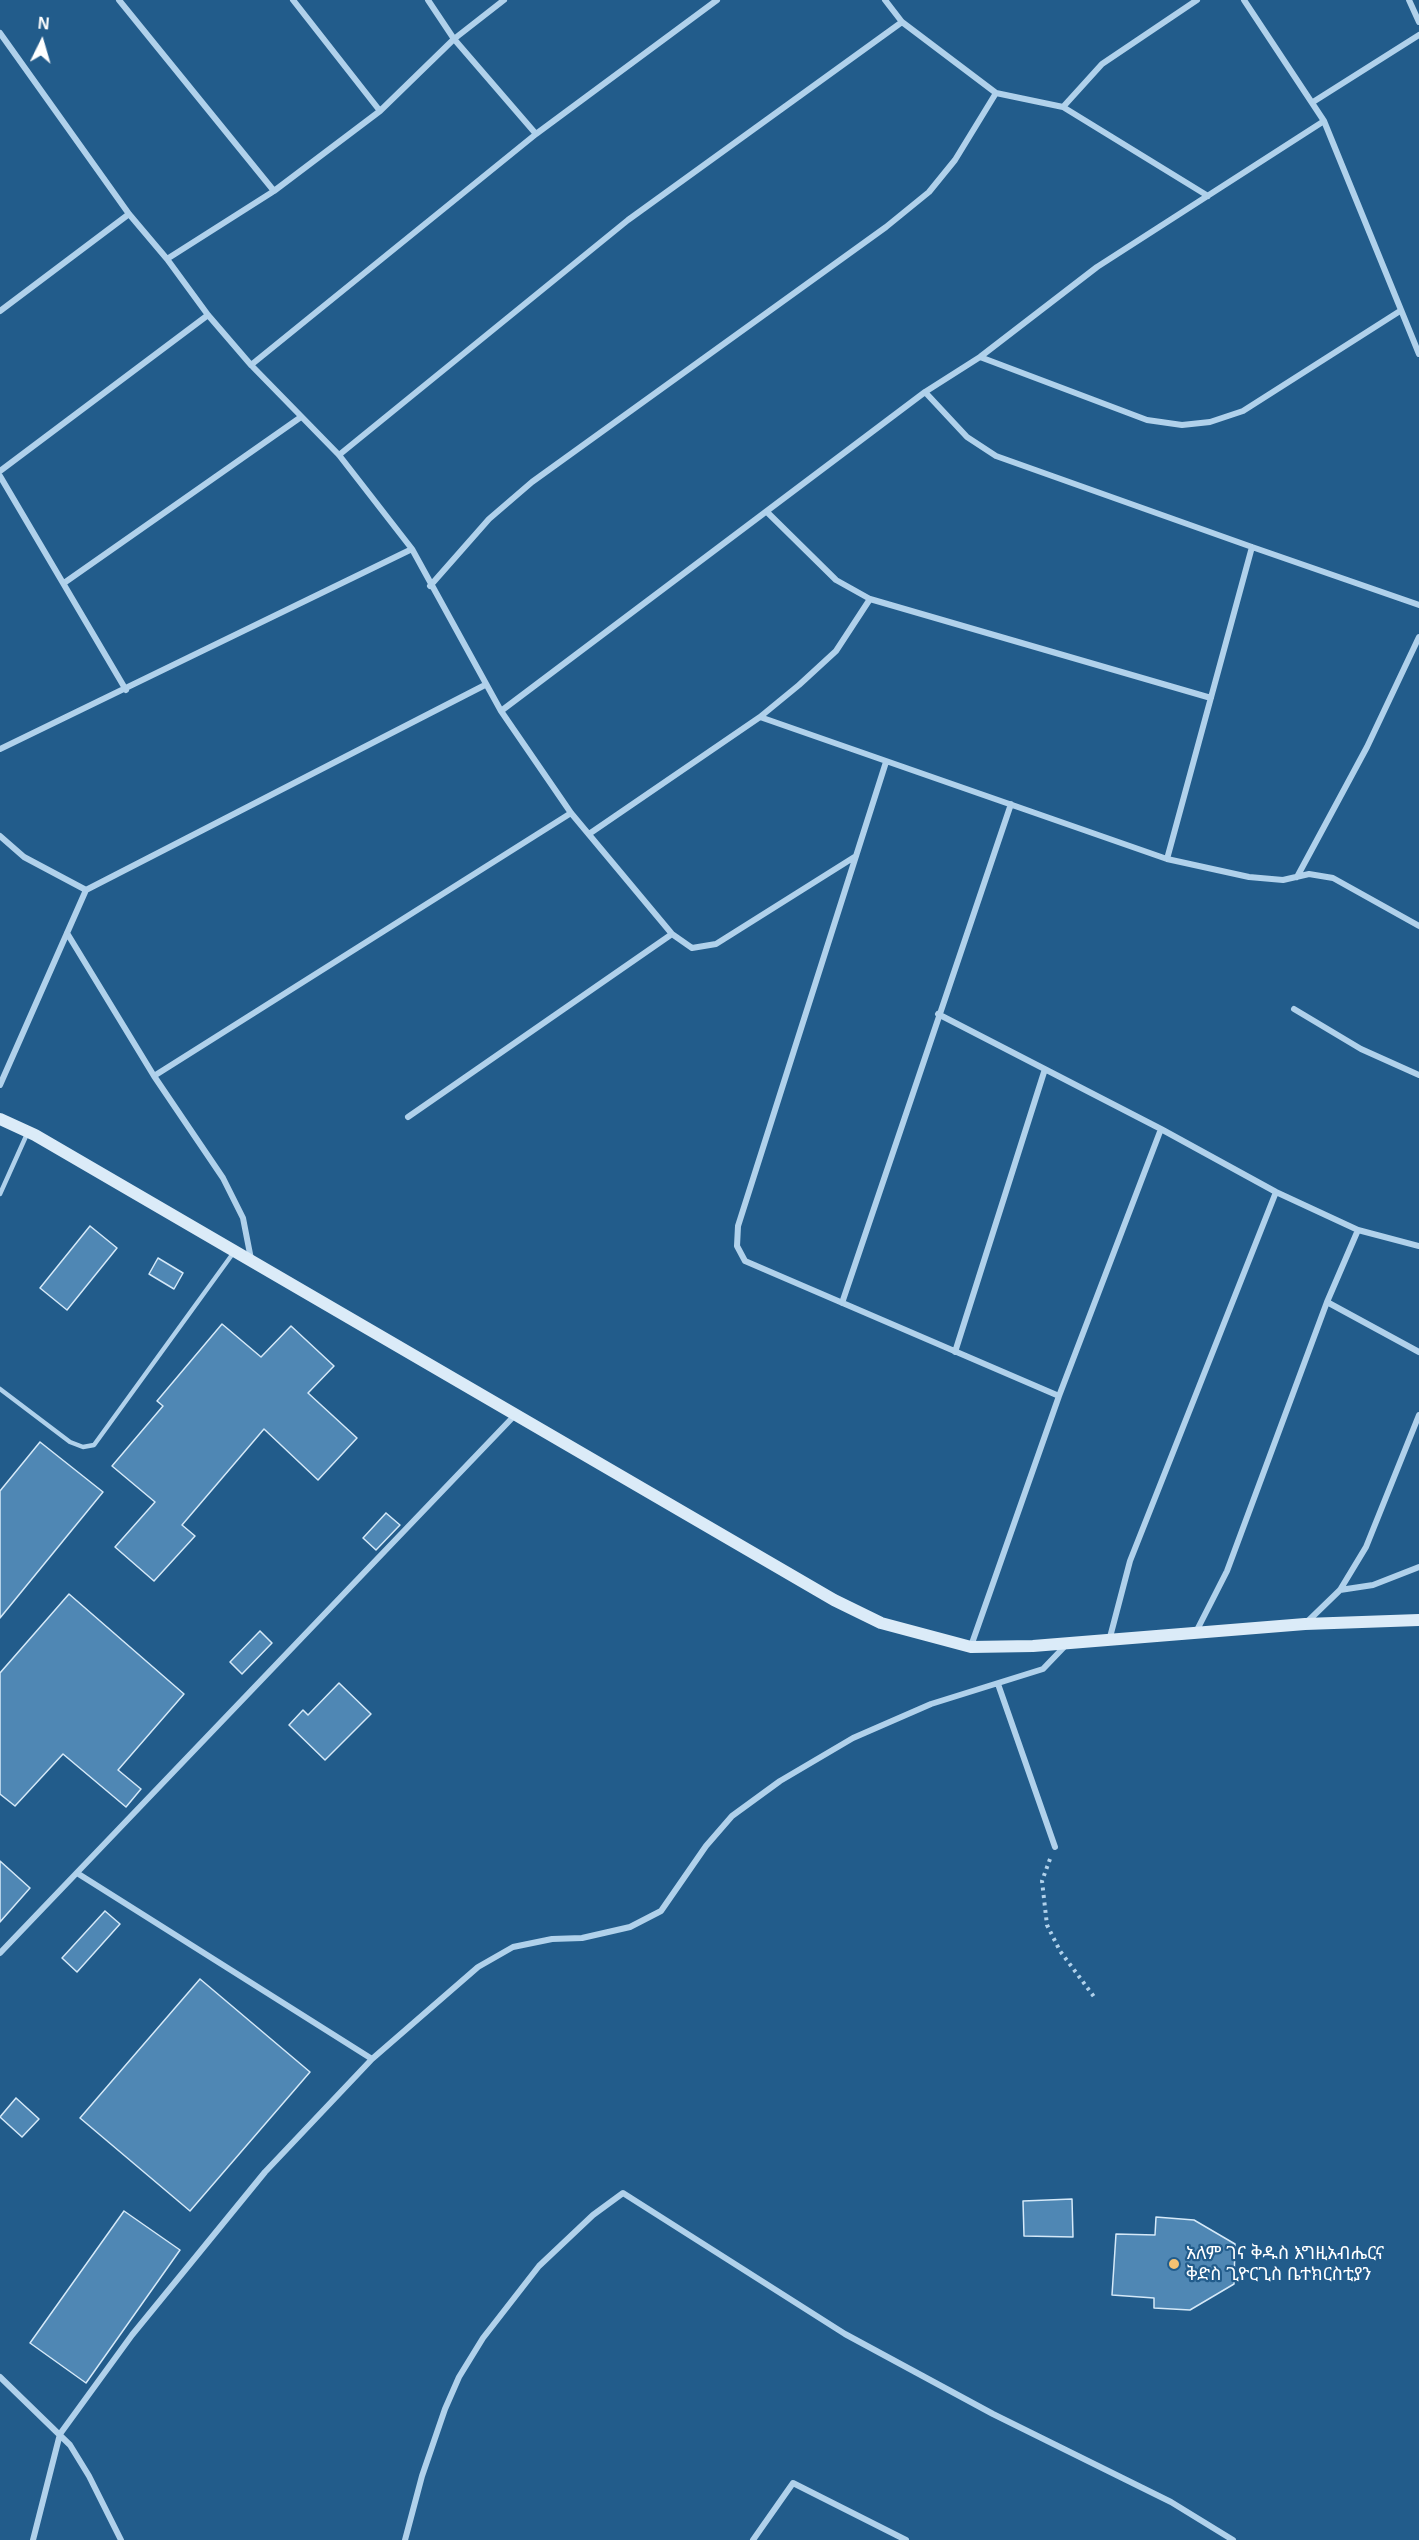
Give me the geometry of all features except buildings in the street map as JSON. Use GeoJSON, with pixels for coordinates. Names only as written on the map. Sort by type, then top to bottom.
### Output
{"type":"FeatureCollection","features":[{"type":"Feature","properties":{"kind":"street"},"geometry":{"type":"LineString","coordinates":[[118,0],[274,191]]}},
{"type":"Feature","properties":{"kind":"street"},"geometry":{"type":"LineString","coordinates":[[293,0],[380,111]]}},
{"type":"Feature","properties":{"kind":"street"},"geometry":{"type":"LineString","coordinates":[[428,0],[454,39],[536,134]]}},
{"type":"Feature","properties":{"kind":"street"},"geometry":{"type":"LineString","coordinates":[[167,259],[274,191],[380,111],[454,39],[504,0]]}},
{"type":"Feature","properties":{"kind":"street"},"geometry":{"type":"LineString","coordinates":[[251,365],[536,134],[717,0]]}},
{"type":"Feature","properties":{"kind":"street"},"geometry":{"type":"LineString","coordinates":[[885,0],[902,22],[996,93],[1063,107],[1208,196]]}},
{"type":"Feature","properties":{"kind":"street"},"geometry":{"type":"LineString","coordinates":[[1063,107],[1101,64],[1197,0]]}},
{"type":"Feature","properties":{"kind":"street"},"geometry":{"type":"LineString","coordinates":[[1244,0],[1324,121],[1419,354]]}},
{"type":"Feature","properties":{"kind":"street"},"geometry":{"type":"LineString","coordinates":[[1409,0],[1419,22]]}},
{"type":"Feature","properties":{"kind":"street"},"geometry":{"type":"LineString","coordinates":[[339,456],[628,220],[902,22]]}},
{"type":"Feature","properties":{"kind":"street"},"geometry":{"type":"LineString","coordinates":[[0,33],[129,214],[167,259],[208,315],[251,365],[339,456],[412,549],[430,586],[501,711],[571,813],[672,934],[692,948],[716,944],[856,856]]}},
{"type":"Feature","properties":{"kind":"street"},"geometry":{"type":"LineString","coordinates":[[1313,102],[1419,35]]}},
{"type":"Feature","properties":{"kind":"street"},"geometry":{"type":"LineString","coordinates":[[430,586],[489,519],[531,482],[886,227],[929,192],[955,160],[996,93]]}},
{"type":"Feature","properties":{"kind":"street"},"geometry":{"type":"LineString","coordinates":[[501,711],[925,392],[980,357],[1097,267],[1324,121]]}},
{"type":"Feature","properties":{"kind":"street"},"geometry":{"type":"LineString","coordinates":[[0,311],[129,214]]}},
{"type":"Feature","properties":{"kind":"street"},"geometry":{"type":"LineString","coordinates":[[980,357],[1146,420],[1182,425],[1201,423],[1243,411],[1400,311]]}},
{"type":"Feature","properties":{"kind":"street"},"geometry":{"type":"LineString","coordinates":[[126,690],[0,473],[208,315]]}},
{"type":"Feature","properties":{"kind":"street"},"geometry":{"type":"LineString","coordinates":[[925,392],[967,437],[996,456],[1419,605]]}},
{"type":"Feature","properties":{"kind":"street"},"geometry":{"type":"LineString","coordinates":[[64,583],[301,417]]}},
{"type":"Feature","properties":{"kind":"street"},"geometry":{"type":"LineString","coordinates":[[767,512],[836,580],[870,599],[1211,698]]}},
{"type":"Feature","properties":{"kind":"street"},"geometry":{"type":"LineString","coordinates":[[1167,859],[1252,547]]}},
{"type":"Feature","properties":{"kind":"street"},"geometry":{"type":"LineString","coordinates":[[0,749],[126,690],[412,549]]}},
{"type":"Feature","properties":{"kind":"street"},"geometry":{"type":"LineString","coordinates":[[588,834],[760,717],[799,686],[836,651],[870,599]]}},
{"type":"Feature","properties":{"kind":"street"},"geometry":{"type":"LineString","coordinates":[[1297,877],[1367,747],[1419,637]]}},
{"type":"Feature","properties":{"kind":"street"},"geometry":{"type":"LineString","coordinates":[[0,1085],[86,890],[485,685]]}},
{"type":"Feature","properties":{"kind":"street"},"geometry":{"type":"LineString","coordinates":[[760,717],[1167,859],[1250,877],[1283,880],[1309,874],[1333,878],[1419,926]]}},
{"type":"Feature","properties":{"kind":"street"},"geometry":{"type":"LineString","coordinates":[[886,762],[738,1227],[736,1246],[745,1261],[1059,1396]]}},
{"type":"Feature","properties":{"kind":"street"},"geometry":{"type":"LineString","coordinates":[[842,1303],[1011,804]]}},
{"type":"Feature","properties":{"kind":"street"},"geometry":{"type":"LineString","coordinates":[[154,1076],[571,813]]}},
{"type":"Feature","properties":{"kind":"street"},"geometry":{"type":"LineString","coordinates":[[0,836],[24,857],[86,890]]}},
{"type":"Feature","properties":{"kind":"street"},"geometry":{"type":"LineString","coordinates":[[67,933],[154,1076],[223,1178],[243,1218],[251,1260]]}},
{"type":"Feature","properties":{"kind":"street"},"geometry":{"type":"LineString","coordinates":[[408,1117],[672,934]]}},
{"type":"Feature","properties":{"kind":"street"},"geometry":{"type":"LineString","coordinates":[[1294,1009],[1360,1048],[1419,1075]]}},
{"type":"Feature","properties":{"kind":"street"},"geometry":{"type":"LineString","coordinates":[[938,1014],[1161,1129],[1276,1192],[1358,1230],[1419,1246]]}},
{"type":"Feature","properties":{"kind":"street"},"geometry":{"type":"LineString","coordinates":[[955,1352],[1045,1069]]}},
{"type":"Feature","properties":{"kind":"street"},"geometry":{"type":"LineString","coordinates":[[0,1119],[28,1132],[251,1260],[834,1600],[881,1623],[971,1647],[1109,1641],[1305,1624],[1419,1620]]}},
{"type":"Feature","properties":{"kind":"street"},"geometry":{"type":"LineString","coordinates":[[971,1647],[1059,1396],[1161,1129]]}},
{"type":"Feature","properties":{"kind":"street"},"geometry":{"type":"LineString","coordinates":[[1109,1641],[1130,1561],[1276,1192]]}},
{"type":"Feature","properties":{"kind":"street"},"geometry":{"type":"LineString","coordinates":[[1194,1635],[1227,1571],[1327,1302],[1358,1230]]}},
{"type":"Feature","properties":{"kind":"street"},"geometry":{"type":"LineString","coordinates":[[1327,1302],[1419,1352]]}},
{"type":"Feature","properties":{"kind":"street"},"geometry":{"type":"LineString","coordinates":[[0,1953],[516,1415]]}},
{"type":"Feature","properties":{"kind":"street"},"geometry":{"type":"LineString","coordinates":[[1305,1624],[1340,1590],[1366,1547],[1419,1415]]}},
{"type":"Feature","properties":{"kind":"street"},"geometry":{"type":"LineString","coordinates":[[1340,1590],[1373,1585],[1419,1567]]}},
{"type":"Feature","properties":{"kind":"street"},"geometry":{"type":"LineString","coordinates":[[33,2540],[60,2434],[132,2335],[258,2181],[372,2059],[478,1967],[513,1947],[552,1939],[582,1938],[630,1927],[661,1911],[706,1846],[732,1815],[789,1776],[853,1738],[931,1704],[1042,1669],[1068,1643]]}},
{"type":"Feature","properties":{"kind":"street"},"geometry":{"type":"LineString","coordinates":[[998,1684],[1055,1847]]}},
{"type":"Feature","properties":{"kind":"street"},"geometry":{"type":"LineString","coordinates":[[77,1873],[372,2059]]}},
{"type":"Feature","properties":{"kind":"street"},"geometry":{"type":"LineString","coordinates":[[405,2540],[422,2476],[445,2409],[459,2377],[483,2338],[539,2266],[593,2215],[623,2193],[845,2334],[993,2414],[1171,2502],[1233,2540]]}},
{"type":"Feature","properties":{"kind":"street"},"geometry":{"type":"LineString","coordinates":[[0,2377],[60,2434],[90,2476],[121,2540]]}},
{"type":"Feature","properties":{"kind":"street"},"geometry":{"type":"LineString","coordinates":[[753,2540],[793,2483],[906,2540]]}},
{"type":"Feature","properties":{"kind":"lane"},"geometry":{"type":"LineString","coordinates":[[0,1194],[28,1132]]}},
{"type":"Feature","properties":{"kind":"lane"},"geometry":{"type":"LineString","coordinates":[[0,1389],[69,1442],[83,1447],[94,1445],[235,1251]]}},
{"type":"Feature","properties":{"kind":"path"},"geometry":{"type":"LineString","coordinates":[[1055,1847],[1042,1881],[1047,1925],[1060,1951],[1095,1998]]}},
{"type":"Feature","properties":{"kind":"place","name":"አለም ገና ቅዱስ እግዚአብሔርና ቅድስ ጊዮርጊስ ቤተክርስቲያን"},"geometry":{"type":"Point","coordinates":[1174,2264]}}]}
